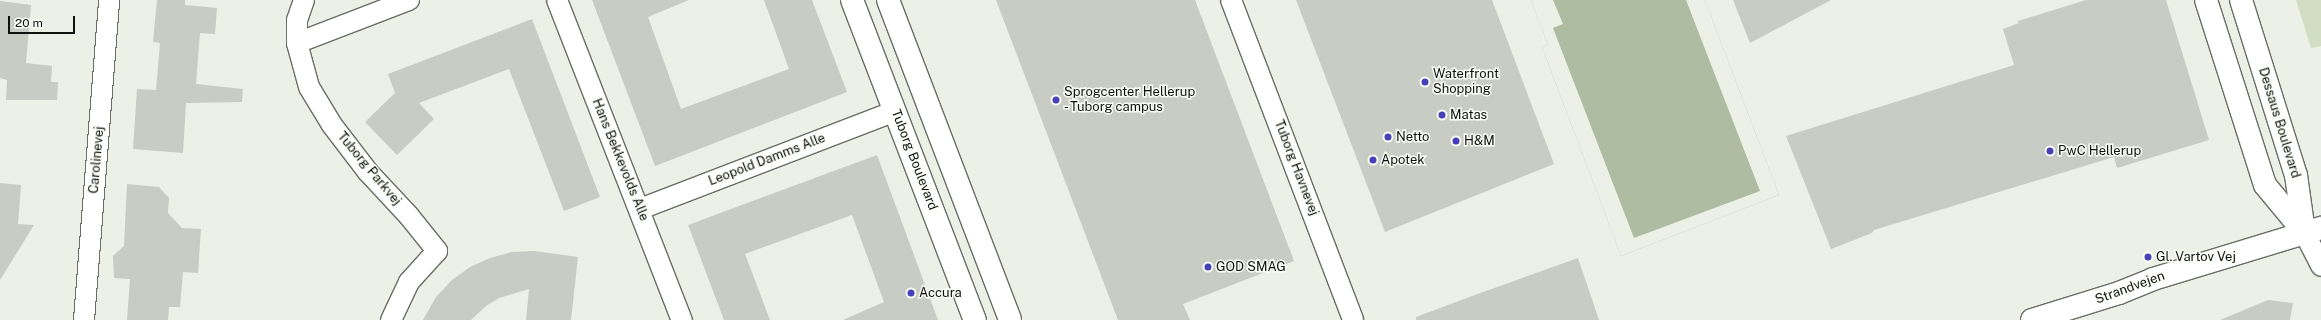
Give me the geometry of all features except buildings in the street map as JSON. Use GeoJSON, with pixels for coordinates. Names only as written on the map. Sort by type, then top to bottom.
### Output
{"type":"FeatureCollection","features":[{"type":"Feature","properties":{"kind":"street","name":"Carolinevej"},"geometry":{"type":"LineString","coordinates":[[84,320],[109,0]]}},
{"type":"Feature","properties":{"kind":"street","name":"Tuborg Parkvej"},"geometry":{"type":"LineString","coordinates":[[304,0],[297,20],[297,43],[309,87],[332,125],[368,172],[409,216],[437,251],[409,282],[391,320]]}},
{"type":"Feature","properties":{"kind":"street"},"geometry":{"type":"LineString","coordinates":[[297,43],[409,0]]}},
{"type":"Feature","properties":{"kind":"street","name":"Hans Bekkevolds Alle"},"geometry":{"type":"LineString","coordinates":[[557,0],[640,209],[682,320]]}},
{"type":"Feature","properties":{"kind":"street","name":"Tuborg Boulevard"},"geometry":{"type":"LineString","coordinates":[[852,0],[975,320]]}},
{"type":"Feature","properties":{"kind":"street"},"geometry":{"type":"LineString","coordinates":[[888,0],[1010,320]]}},
{"type":"Feature","properties":{"kind":"street"},"geometry":{"type":"LineString","coordinates":[[2206,0],[2265,185],[2312,230],[2321,266]]}},
{"type":"Feature","properties":{"kind":"street","name":"Dessaus Boulevard"},"geometry":{"type":"LineString","coordinates":[[2241,0],[2312,230]]}},
{"type":"Feature","properties":{"kind":"street","name":"Tuborg Havnevej"},"geometry":{"type":"LineString","coordinates":[[1236,5],[1353,320]]}},
{"type":"Feature","properties":{"kind":"street","name":"Leopold Damms Alle"},"geometry":{"type":"LineString","coordinates":[[640,209],[895,110]]}},
{"type":"Feature","properties":{"kind":"street","name":"Strandvejen"},"geometry":{"type":"LineString","coordinates":[[2032,320],[2119,293],[2154,279],[2312,230]]}},
{"type":"Feature","properties":{"kind":"shaded area"},"geometry":{"type":"Polygon","coordinates":[[[1531,0],[1705,0],[1779,195],[1621,256],[1542,47],[1548,45],[1531,0]]]}},
{"type":"Feature","properties":{"kind":"shaded area"},"geometry":{"type":"Polygon","coordinates":[[[2296,0],[2321,0],[2321,46],[2311,48],[2296,0]]]}},
{"type":"Feature","properties":{"kind":"pier"},"geometry":{"type":"Polygon","coordinates":[[[1531,0],[1553,0],[1563,24],[1553,28],[1634,238],[1760,191],[1686,0],[1705,0],[1779,195],[1621,256],[1542,47],[1548,45],[1531,0]]]}},
{"type":"Feature","properties":{"kind":"place","name":"Waterfront Shopping"},"geometry":{"type":"Point","coordinates":[1425,82]}},
{"type":"Feature","properties":{"kind":"place","name":"Sprogcenter Hellerup - Tuborg campus"},"geometry":{"type":"Point","coordinates":[1056,100]}},
{"type":"Feature","properties":{"kind":"place","name":"Matas"},"geometry":{"type":"Point","coordinates":[1442,115]}},
{"type":"Feature","properties":{"kind":"place","name":"Netto"},"geometry":{"type":"Point","coordinates":[1388,137]}},
{"type":"Feature","properties":{"kind":"place","name":"H&M"},"geometry":{"type":"Point","coordinates":[1456,141]}},
{"type":"Feature","properties":{"kind":"place","name":"PwC Hellerup"},"geometry":{"type":"Point","coordinates":[2050,151]}},
{"type":"Feature","properties":{"kind":"place","name":"Apotek"},"geometry":{"type":"Point","coordinates":[1373,160]}},
{"type":"Feature","properties":{"kind":"place","name":"Gl. Vartov Vej"},"geometry":{"type":"Point","coordinates":[2148,257]}},
{"type":"Feature","properties":{"kind":"place","name":"GOD SMAG"},"geometry":{"type":"Point","coordinates":[1208,267]}},
{"type":"Feature","properties":{"kind":"place","name":"Accura"},"geometry":{"type":"Point","coordinates":[911,293]}}]}
